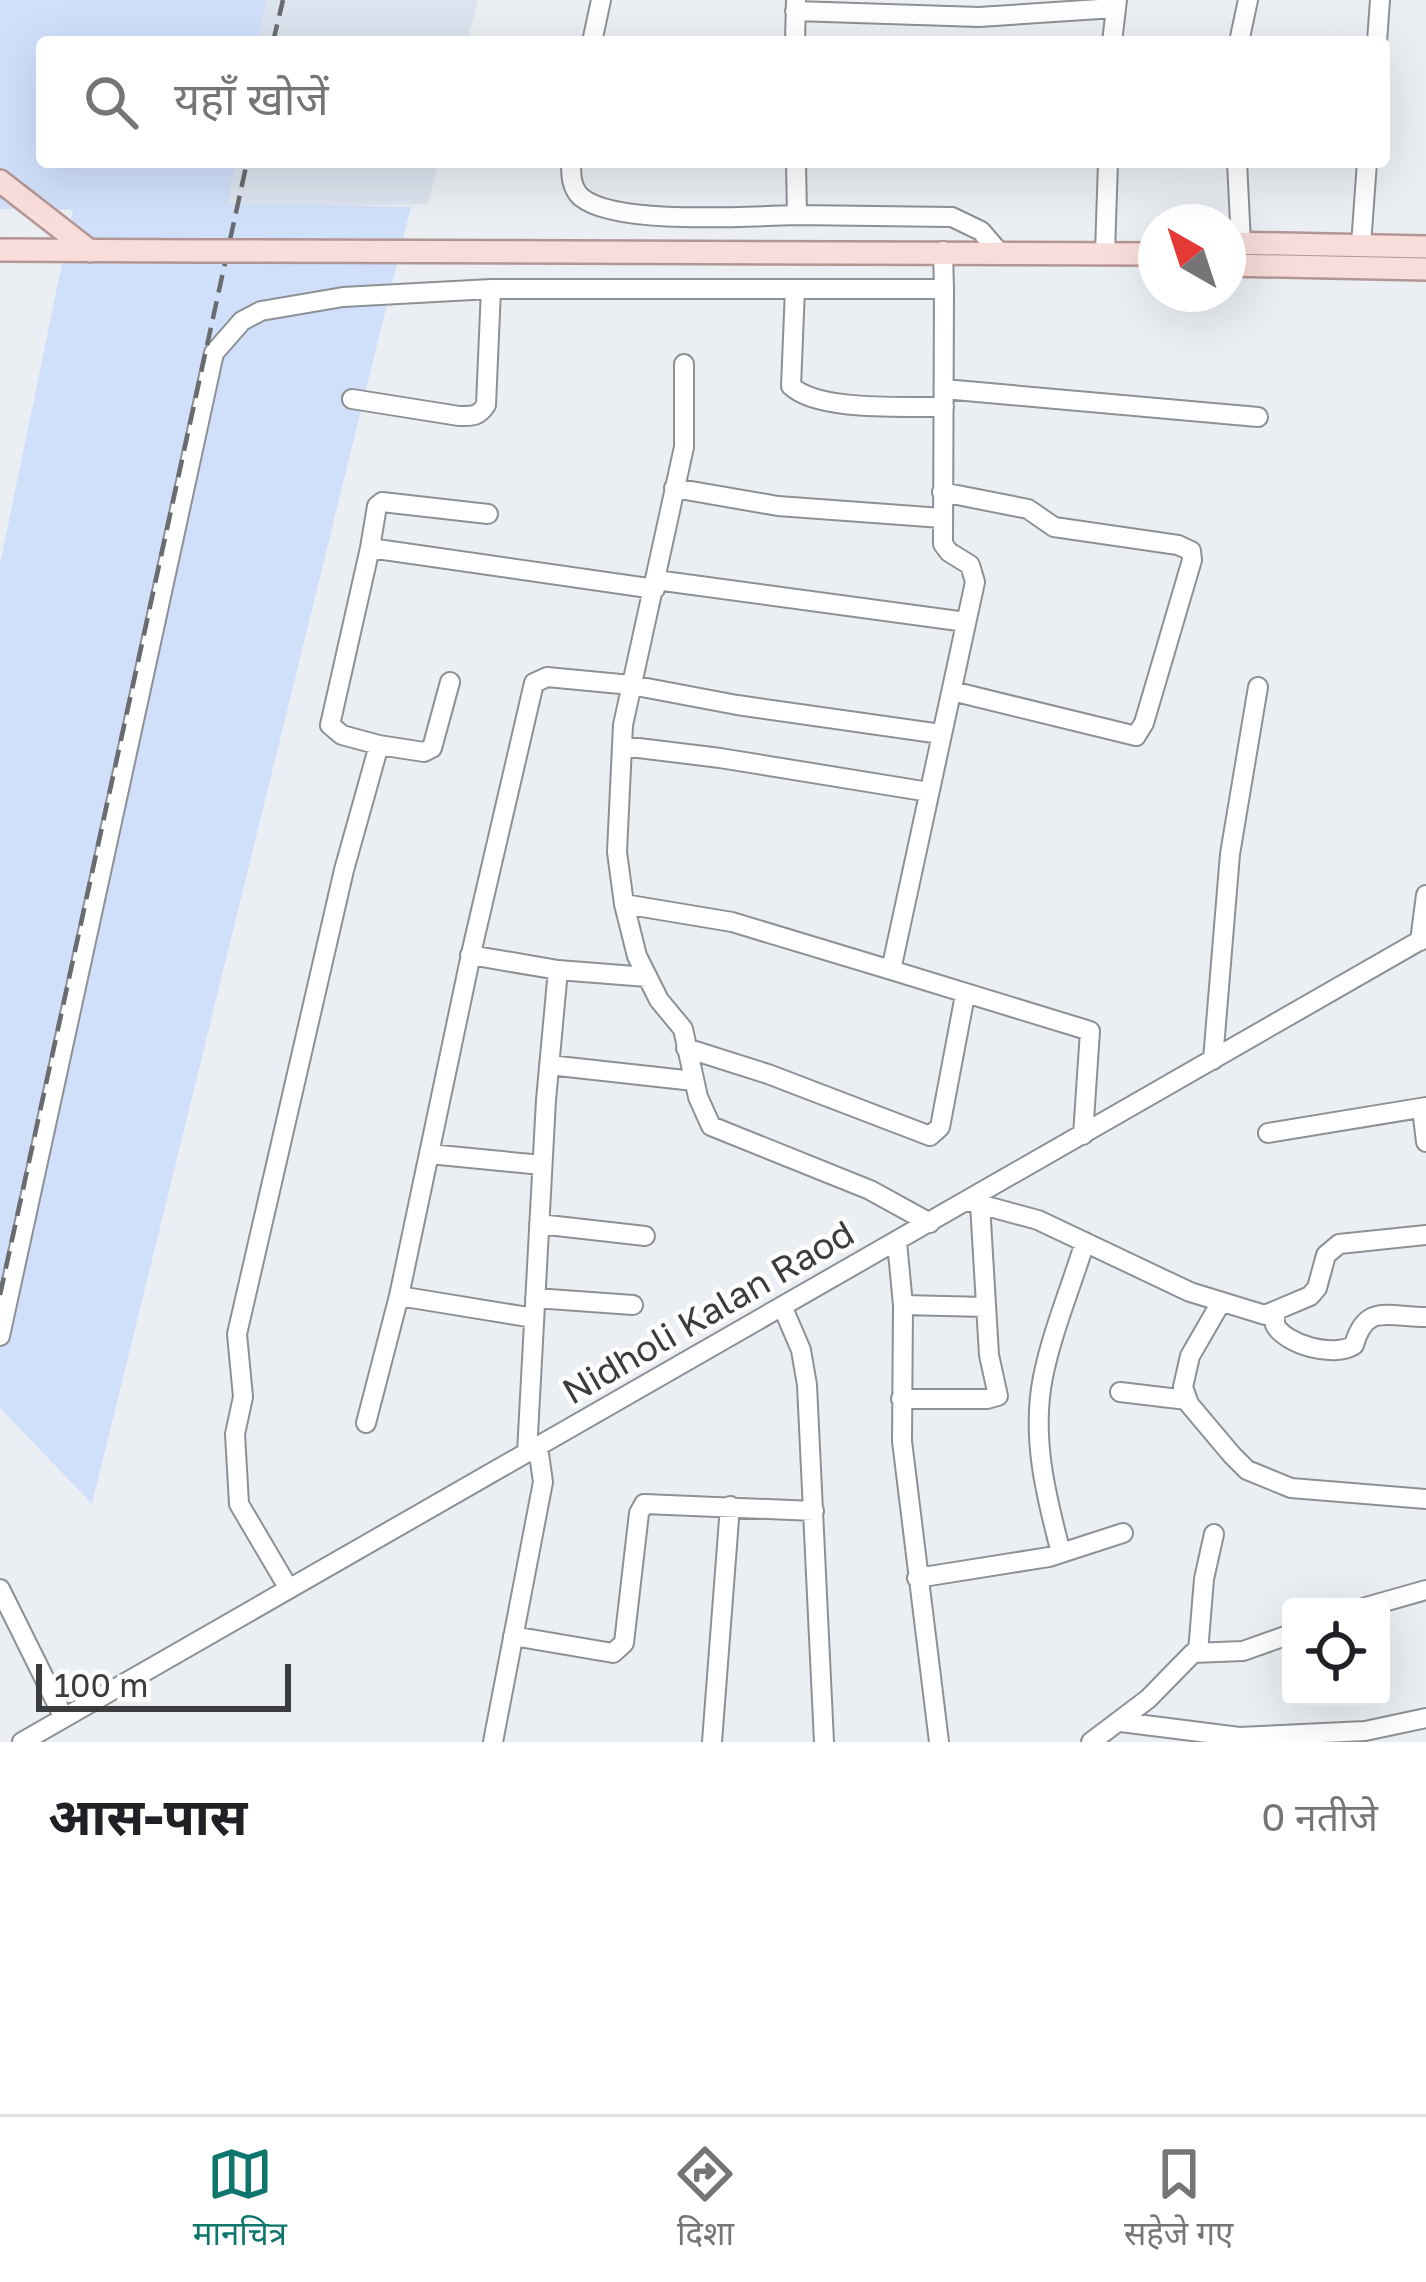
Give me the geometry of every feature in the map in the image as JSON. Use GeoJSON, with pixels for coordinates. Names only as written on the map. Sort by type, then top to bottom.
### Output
{"type":"FeatureCollection","features":[{"type":"Feature","properties":{"kind":"main road"},"geometry":{"type":"LineString","coordinates":[[0,181],[90,251]]}},
{"type":"Feature","properties":{"kind":"main road"},"geometry":{"type":"LineString","coordinates":[[1246,243],[1426,247]]}},
{"type":"Feature","properties":{"kind":"main road"},"geometry":{"type":"LineString","coordinates":[[0,250],[1138,254]]}},
{"type":"Feature","properties":{"kind":"main road"},"geometry":{"type":"LineString","coordinates":[[1246,265],[1426,269]]}},
{"type":"Feature","properties":{"kind":"street"},"geometry":{"type":"LineString","coordinates":[[593,36],[602,0]]}},
{"type":"Feature","properties":{"kind":"street"},"geometry":{"type":"LineString","coordinates":[[1020,0],[1044,12]]}},
{"type":"Feature","properties":{"kind":"street"},"geometry":{"type":"LineString","coordinates":[[1240,36],[1248,0]]}},
{"type":"Feature","properties":{"kind":"street"},"geometry":{"type":"LineString","coordinates":[[1377,36],[1380,0]]}},
{"type":"Feature","properties":{"kind":"street"},"geometry":{"type":"LineString","coordinates":[[795,36],[796,6],[979,17],[1116,4],[1113,36]]}},
{"type":"Feature","properties":{"kind":"street"},"geometry":{"type":"LineString","coordinates":[[572,168],[574,188],[582,198],[613,210],[673,217],[952,217],[981,231],[999,252]]}},
{"type":"Feature","properties":{"kind":"street"},"geometry":{"type":"LineString","coordinates":[[796,168],[797,215]]}},
{"type":"Feature","properties":{"kind":"street"},"geometry":{"type":"LineString","coordinates":[[1105,253],[1108,168]]}},
{"type":"Feature","properties":{"kind":"street"},"geometry":{"type":"LineString","coordinates":[[1236,204],[1237,168]]}},
{"type":"Feature","properties":{"kind":"street"},"geometry":{"type":"LineString","coordinates":[[1361,245],[1367,168]]}},
{"type":"Feature","properties":{"kind":"street"},"geometry":{"type":"LineString","coordinates":[[891,970],[975,582],[973,571],[943,544],[943,250]]}},
{"type":"Feature","properties":{"kind":"street"},"geometry":{"type":"LineString","coordinates":[[795,289],[791,386],[796,392],[837,403],[944,398],[1258,417]]}},
{"type":"Feature","properties":{"kind":"street"},"geometry":{"type":"LineString","coordinates":[[0,1336],[214,353],[224,336],[261,311],[343,297],[491,290],[944,289]]}},
{"type":"Feature","properties":{"kind":"street"},"geometry":{"type":"LineString","coordinates":[[352,399],[459,416],[481,412],[486,405],[491,290]]}},
{"type":"Feature","properties":{"kind":"street"},"geometry":{"type":"LineString","coordinates":[[683,364],[685,447],[631,685],[622,746],[617,852],[637,956],[683,1029],[694,1081],[711,1126],[870,1190],[930,1223]]}},
{"type":"Feature","properties":{"kind":"street"},"geometry":{"type":"LineString","coordinates":[[674,488],[778,506],[942,518]]}},
{"type":"Feature","properties":{"kind":"street"},"geometry":{"type":"LineString","coordinates":[[943,493],[1028,509],[1054,527],[1178,545],[1191,551],[1192,560],[1144,723],[1136,736],[952,691]]}},
{"type":"Feature","properties":{"kind":"street"},"geometry":{"type":"LineString","coordinates":[[450,682],[432,748],[424,752],[342,735],[330,725],[377,506],[382,502],[488,514]]}},
{"type":"Feature","properties":{"kind":"street"},"geometry":{"type":"LineString","coordinates":[[370,548],[966,622]]}},
{"type":"Feature","properties":{"kind":"street"},"geometry":{"type":"LineString","coordinates":[[366,1423],[399,1296],[470,955],[534,683],[547,677],[631,685],[940,734]]}},
{"type":"Feature","properties":{"kind":"street"},"geometry":{"type":"LineString","coordinates":[[1213,1060],[1230,854],[1258,687]]}},
{"type":"Feature","properties":{"kind":"street"},"geometry":{"type":"LineString","coordinates":[[289,1589],[239,1504],[235,1434],[243,1397],[237,1334],[344,870],[379,745]]}},
{"type":"Feature","properties":{"kind":"street"},"geometry":{"type":"LineString","coordinates":[[622,746],[929,792]]}},
{"type":"Feature","properties":{"kind":"street"},"geometry":{"type":"LineString","coordinates":[[1423,939],[1426,895]]}},
{"type":"Feature","properties":{"kind":"street"},"geometry":{"type":"LineString","coordinates":[[624,904],[732,922],[1081,1026],[1090,1031],[1083,1135]]}},
{"type":"Feature","properties":{"kind":"street","name":"Nidholi Kalan Raod"},"geometry":{"type":"LineString","coordinates":[[22,1742],[54,1729],[289,1589],[974,1202],[1423,939]]}},
{"type":"Feature","properties":{"kind":"street"},"geometry":{"type":"LineString","coordinates":[[470,955],[558,970],[647,977]]}},
{"type":"Feature","properties":{"kind":"street"},"geometry":{"type":"LineString","coordinates":[[493,1742],[543,1482],[533,1450],[534,1308],[558,970]]}},
{"type":"Feature","properties":{"kind":"street"},"geometry":{"type":"LineString","coordinates":[[686,1048],[930,1136],[940,1127],[965,995]]}},
{"type":"Feature","properties":{"kind":"street"},"geometry":{"type":"LineString","coordinates":[[549,1066],[694,1081]]}},
{"type":"Feature","properties":{"kind":"street"},"geometry":{"type":"LineString","coordinates":[[1268,1133],[1424,1107],[1426,1142]]}},
{"type":"Feature","properties":{"kind":"street"},"geometry":{"type":"LineString","coordinates":[[429,1154],[542,1166]]}},
{"type":"Feature","properties":{"kind":"street"},"geometry":{"type":"LineString","coordinates":[[901,1399],[998,1396],[990,1366],[974,1202],[1038,1220],[1123,1264],[1255,1314],[1275,1313],[1310,1296],[1326,1256],[1339,1244],[1426,1235]]}},
{"type":"Feature","properties":{"kind":"street"},"geometry":{"type":"LineString","coordinates":[[539,1223],[645,1236]]}},
{"type":"Feature","properties":{"kind":"street"},"geometry":{"type":"LineString","coordinates":[[897,1242],[903,1305],[901,1399],[917,1578],[940,1742]]}},
{"type":"Feature","properties":{"kind":"street"},"geometry":{"type":"LineString","coordinates":[[1061,1553],[1044,1485],[1039,1403],[1046,1363],[1085,1242]]}},
{"type":"Feature","properties":{"kind":"street"},"geometry":{"type":"LineString","coordinates":[[399,1296],[534,1308],[633,1305]]}},
{"type":"Feature","properties":{"kind":"street"},"geometry":{"type":"LineString","coordinates":[[1220,1304],[1190,1356],[1183,1381],[1186,1400],[1232,1455],[1267,1480],[1306,1490],[1426,1499]]}},
{"type":"Feature","properties":{"kind":"street"},"geometry":{"type":"LineString","coordinates":[[903,1305],[985,1307]]}},
{"type":"Feature","properties":{"kind":"street"},"geometry":{"type":"LineString","coordinates":[[783,1307],[801,1350],[807,1385],[824,1742]]}},
{"type":"Feature","properties":{"kind":"street"},"geometry":{"type":"LineString","coordinates":[[1275,1313],[1275,1325],[1288,1340],[1340,1352],[1354,1345],[1360,1324],[1369,1316],[1426,1317]]}},
{"type":"Feature","properties":{"kind":"street"},"geometry":{"type":"LineString","coordinates":[[1120,1392],[1186,1400]]}},
{"type":"Feature","properties":{"kind":"street"},"geometry":{"type":"LineString","coordinates":[[513,1636],[619,1651],[624,1643],[640,1508],[650,1503],[814,1511]]}},
{"type":"Feature","properties":{"kind":"street"},"geometry":{"type":"LineString","coordinates":[[712,1742],[730,1506]]}},
{"type":"Feature","properties":{"kind":"street"},"geometry":{"type":"LineString","coordinates":[[917,1578],[1061,1553],[1123,1533]]}},
{"type":"Feature","properties":{"kind":"street"},"geometry":{"type":"LineString","coordinates":[[1198,1652],[1204,1579],[1214,1534]]}},
{"type":"Feature","properties":{"kind":"street"},"geometry":{"type":"LineString","coordinates":[[0,1589],[54,1729]]}},
{"type":"Feature","properties":{"kind":"street"},"geometry":{"type":"LineString","coordinates":[[1390,1600],[1426,1590]]}},
{"type":"Feature","properties":{"kind":"street"},"geometry":{"type":"LineString","coordinates":[[1090,1742],[1148,1699],[1184,1659],[1198,1652],[1243,1652],[1282,1637]]}},
{"type":"Feature","properties":{"kind":"street"},"geometry":{"type":"LineString","coordinates":[[1120,1722],[1239,1737],[1365,1731],[1426,1718]]}},
{"type":"Feature","properties":{"kind":"shaded area"},"geometry":{"type":"Polygon","coordinates":[[[0,0],[266,0],[259,36],[36,36],[36,168],[234,168],[228,204],[411,207],[92,1504],[0,1408],[0,564],[73,210],[0,209],[0,0]]]}},
{"type":"Feature","properties":{"kind":"shaded area"},"geometry":{"type":"Polygon","coordinates":[[[237,0],[478,0],[469,36],[230,36],[237,0]]]}},
{"type":"Feature","properties":{"kind":"shaded area"},"geometry":{"type":"Polygon","coordinates":[[[204,168],[437,168],[428,204],[195,210],[204,168]]]}},
{"type":"Feature","properties":{"kind":"railway"},"geometry":{"type":"LineString","coordinates":[[274,36],[283,0]]}},
{"type":"Feature","properties":{"kind":"railway"},"geometry":{"type":"LineString","coordinates":[[0,1295],[246,168]]}}]}
